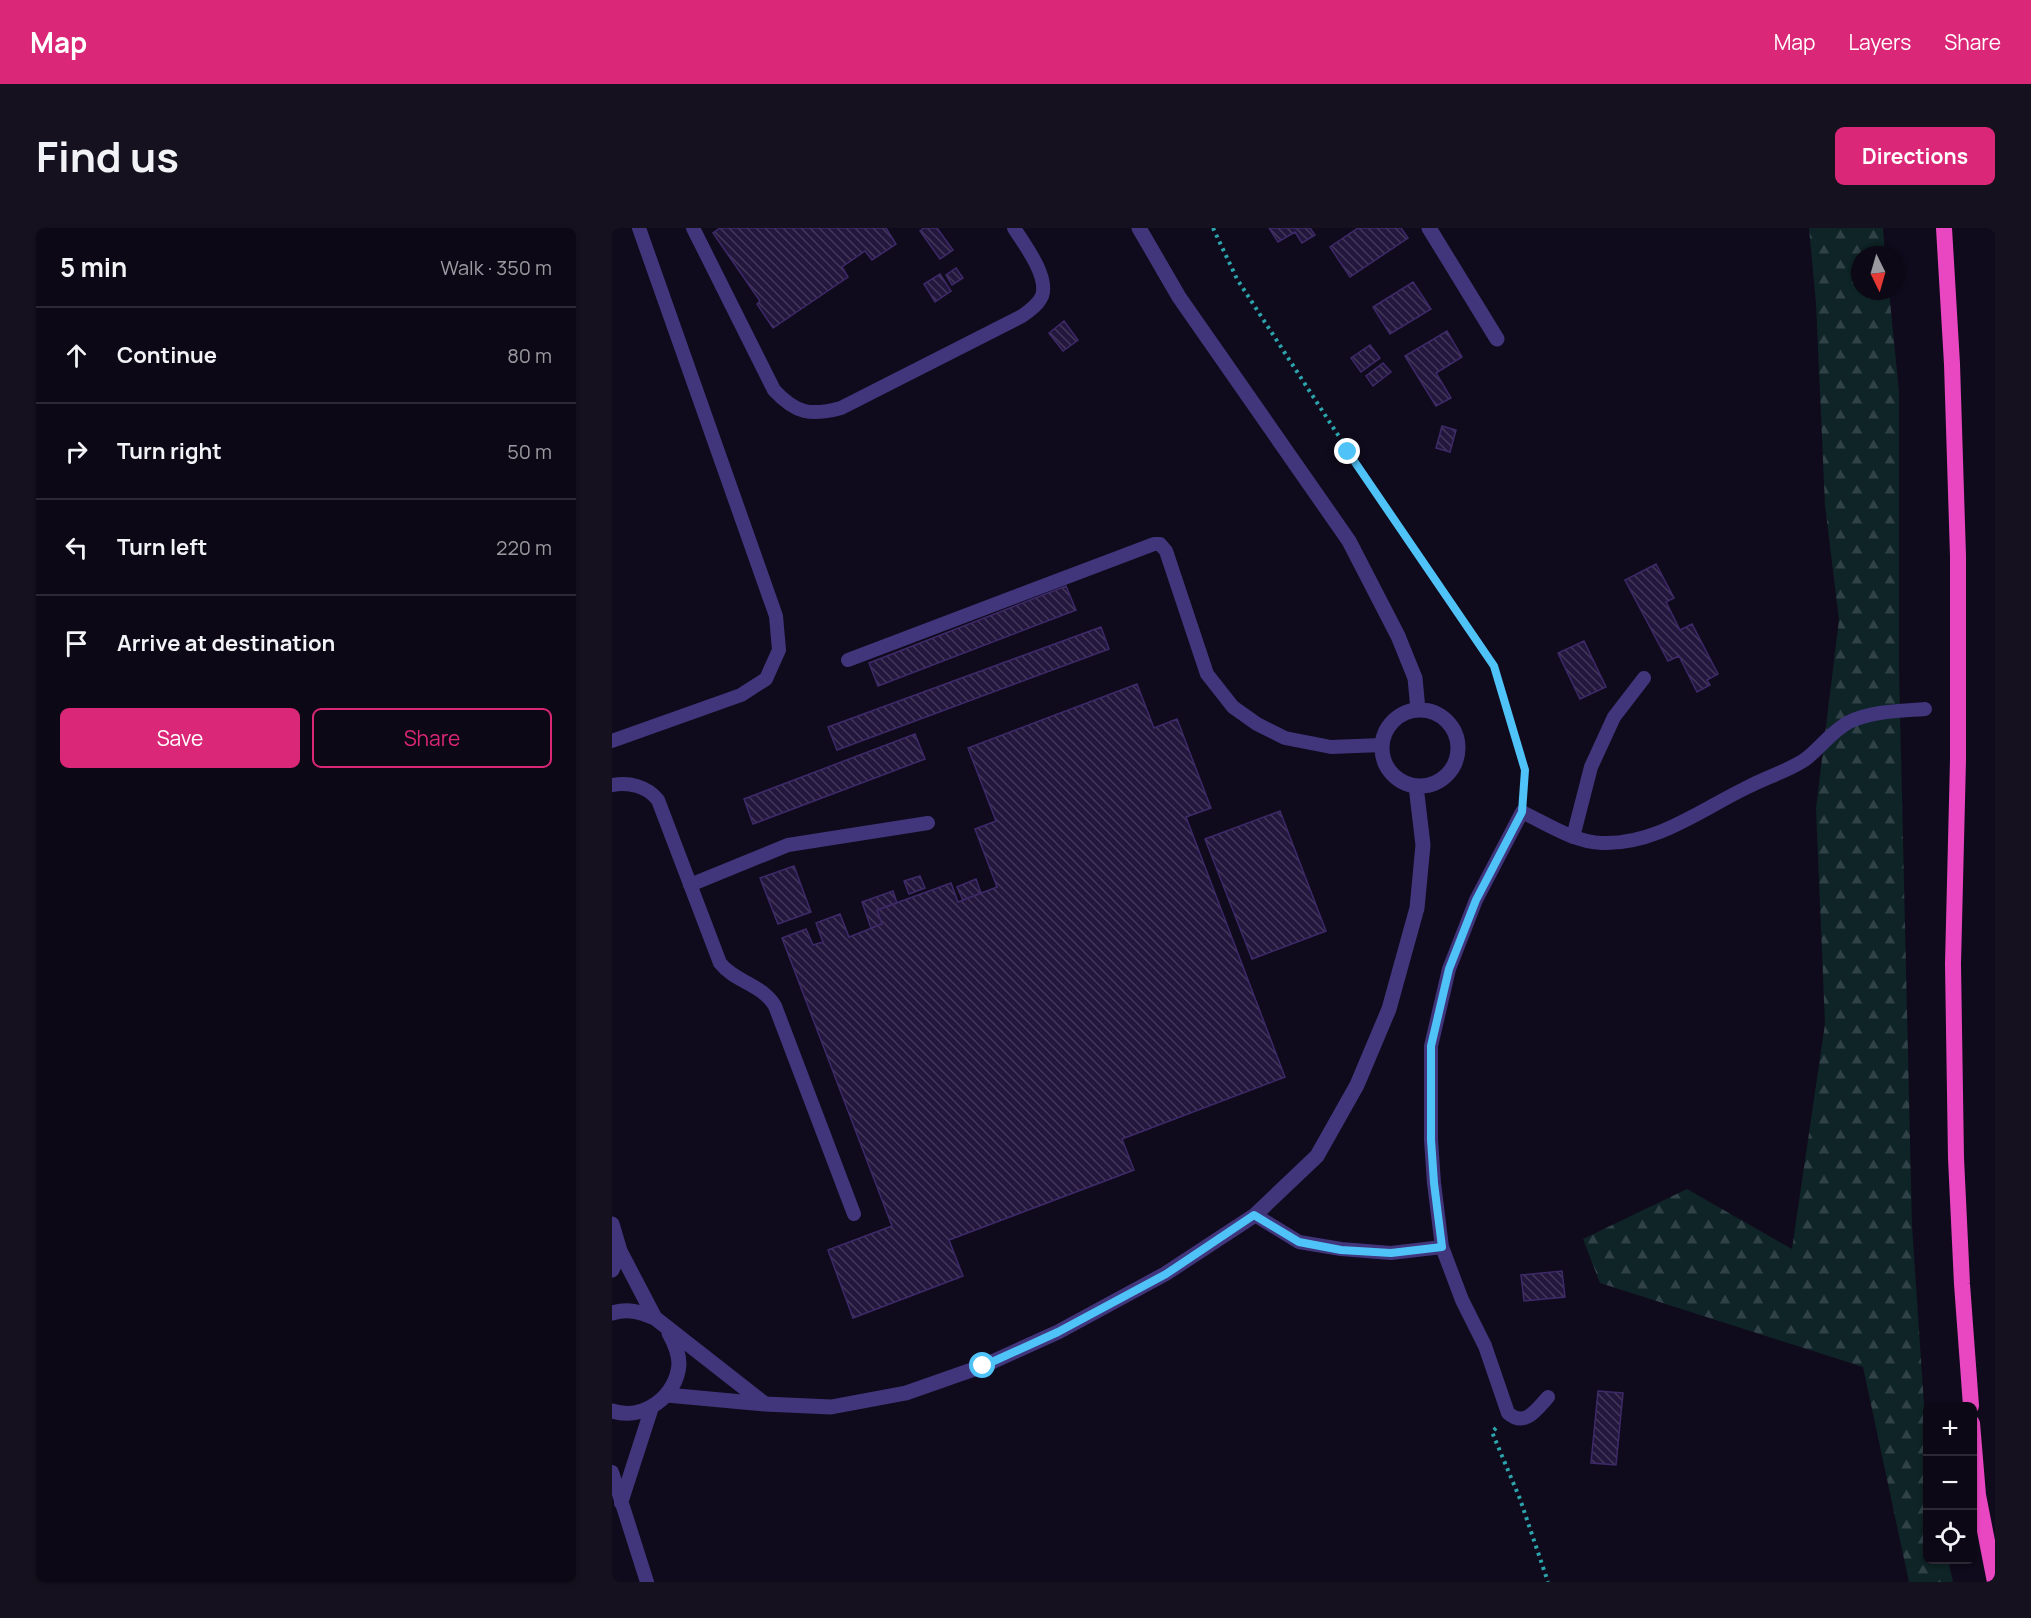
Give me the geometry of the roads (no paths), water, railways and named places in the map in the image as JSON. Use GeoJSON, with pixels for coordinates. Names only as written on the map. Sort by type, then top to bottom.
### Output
{"type":"FeatureCollection","features":[{"type":"Feature","properties":{"kind":"highway"},"geometry":{"type":"LineString","coordinates":[[1944,228],[1952,364],[1958,556],[1958,760],[1953,964],[1956,1158],[1971,1402]]}},
{"type":"Feature","properties":{"kind":"highway"},"geometry":{"type":"LineString","coordinates":[[1975,1456],[1978,1495],[1995,1582]]}},
{"type":"Feature","properties":{"kind":"street"},"geometry":{"type":"LineString","coordinates":[[1139,228],[1179,297],[1349,541],[1398,636],[1415,678],[1418,710]]}},
{"type":"Feature","properties":{"kind":"street"},"geometry":{"type":"LineString","coordinates":[[1429,228],[1497,339]]}},
{"type":"Feature","properties":{"kind":"street"},"geometry":{"type":"LineString","coordinates":[[1418,710],[1442,717],[1451,725],[1457,737],[1458,749],[1456,762],[1450,772],[1435,783],[1416,786],[1404,783],[1394,776],[1386,766],[1382,745],[1387,730],[1395,720],[1406,713],[1418,710]]}},
{"type":"Feature","properties":{"kind":"street"},"geometry":{"type":"LineString","coordinates":[[667,1395],[765,1404],[831,1407],[906,1393],[983,1366],[1058,1332],[1166,1274],[1254,1215],[1317,1156],[1357,1085],[1389,1009],[1417,908],[1423,845],[1416,786]]}},
{"type":"Feature","properties":{"kind":"street"},"geometry":{"type":"LineString","coordinates":[[612,1224],[620,1251],[655,1318]]}},
{"type":"Feature","properties":{"kind":"street"},"geometry":{"type":"LineString","coordinates":[[612,1270],[620,1251]]}},
{"type":"Feature","properties":{"kind":"street"},"geometry":{"type":"LineString","coordinates":[[612,1313],[622,1310],[639,1311],[655,1318],[765,1404]]}},
{"type":"Feature","properties":{"kind":"street"},"geometry":{"type":"LineString","coordinates":[[612,1411],[636,1413],[652,1407],[667,1395],[676,1380],[679,1363],[676,1346],[668,1330]]}},
{"type":"Feature","properties":{"kind":"lane"},"geometry":{"type":"LineString","coordinates":[[612,741],[741,695],[766,679],[778,650],[776,616],[639,228]]}},
{"type":"Feature","properties":{"kind":"lane"},"geometry":{"type":"LineString","coordinates":[[693,228],[774,390],[789,404],[808,413],[841,408],[1022,316],[1033,308],[1042,296],[1042,280],[1033,256],[1014,228]]}},
{"type":"Feature","properties":{"kind":"lane"},"geometry":{"type":"LineString","coordinates":[[848,660],[1154,544],[1160,544],[1166,550],[1208,674],[1233,708],[1257,724],[1285,738],[1331,747],[1382,745]]}},
{"type":"Feature","properties":{"kind":"lane"},"geometry":{"type":"LineString","coordinates":[[1573,837],[1591,767],[1614,717],[1644,678]]}},
{"type":"Feature","properties":{"kind":"lane"},"geometry":{"type":"LineString","coordinates":[[1548,1397],[1531,1416],[1525,1419],[1513,1418],[1508,1413],[1485,1346],[1462,1300],[1442,1247],[1431,1140],[1431,1046],[1449,969],[1476,900],[1522,812],[1573,837],[1601,843],[1633,842],[1663,832],[1737,792],[1806,759],[1827,737],[1849,722],[1872,714],[1925,709]]}},
{"type":"Feature","properties":{"kind":"lane"},"geometry":{"type":"LineString","coordinates":[[612,785],[634,784],[653,794],[658,800],[720,963],[730,973],[764,993],[775,1006],[854,1214]]}},
{"type":"Feature","properties":{"kind":"lane"},"geometry":{"type":"LineString","coordinates":[[690,885],[788,845],[928,823]]}},
{"type":"Feature","properties":{"kind":"lane"},"geometry":{"type":"LineString","coordinates":[[1254,1215],[1299,1242],[1341,1250],[1391,1253],[1442,1247]]}},
{"type":"Feature","properties":{"kind":"lane"},"geometry":{"type":"LineString","coordinates":[[621,1503],[652,1407]]}},
{"type":"Feature","properties":{"kind":"lane"},"geometry":{"type":"LineString","coordinates":[[612,1472],[647,1582]]}}]}
